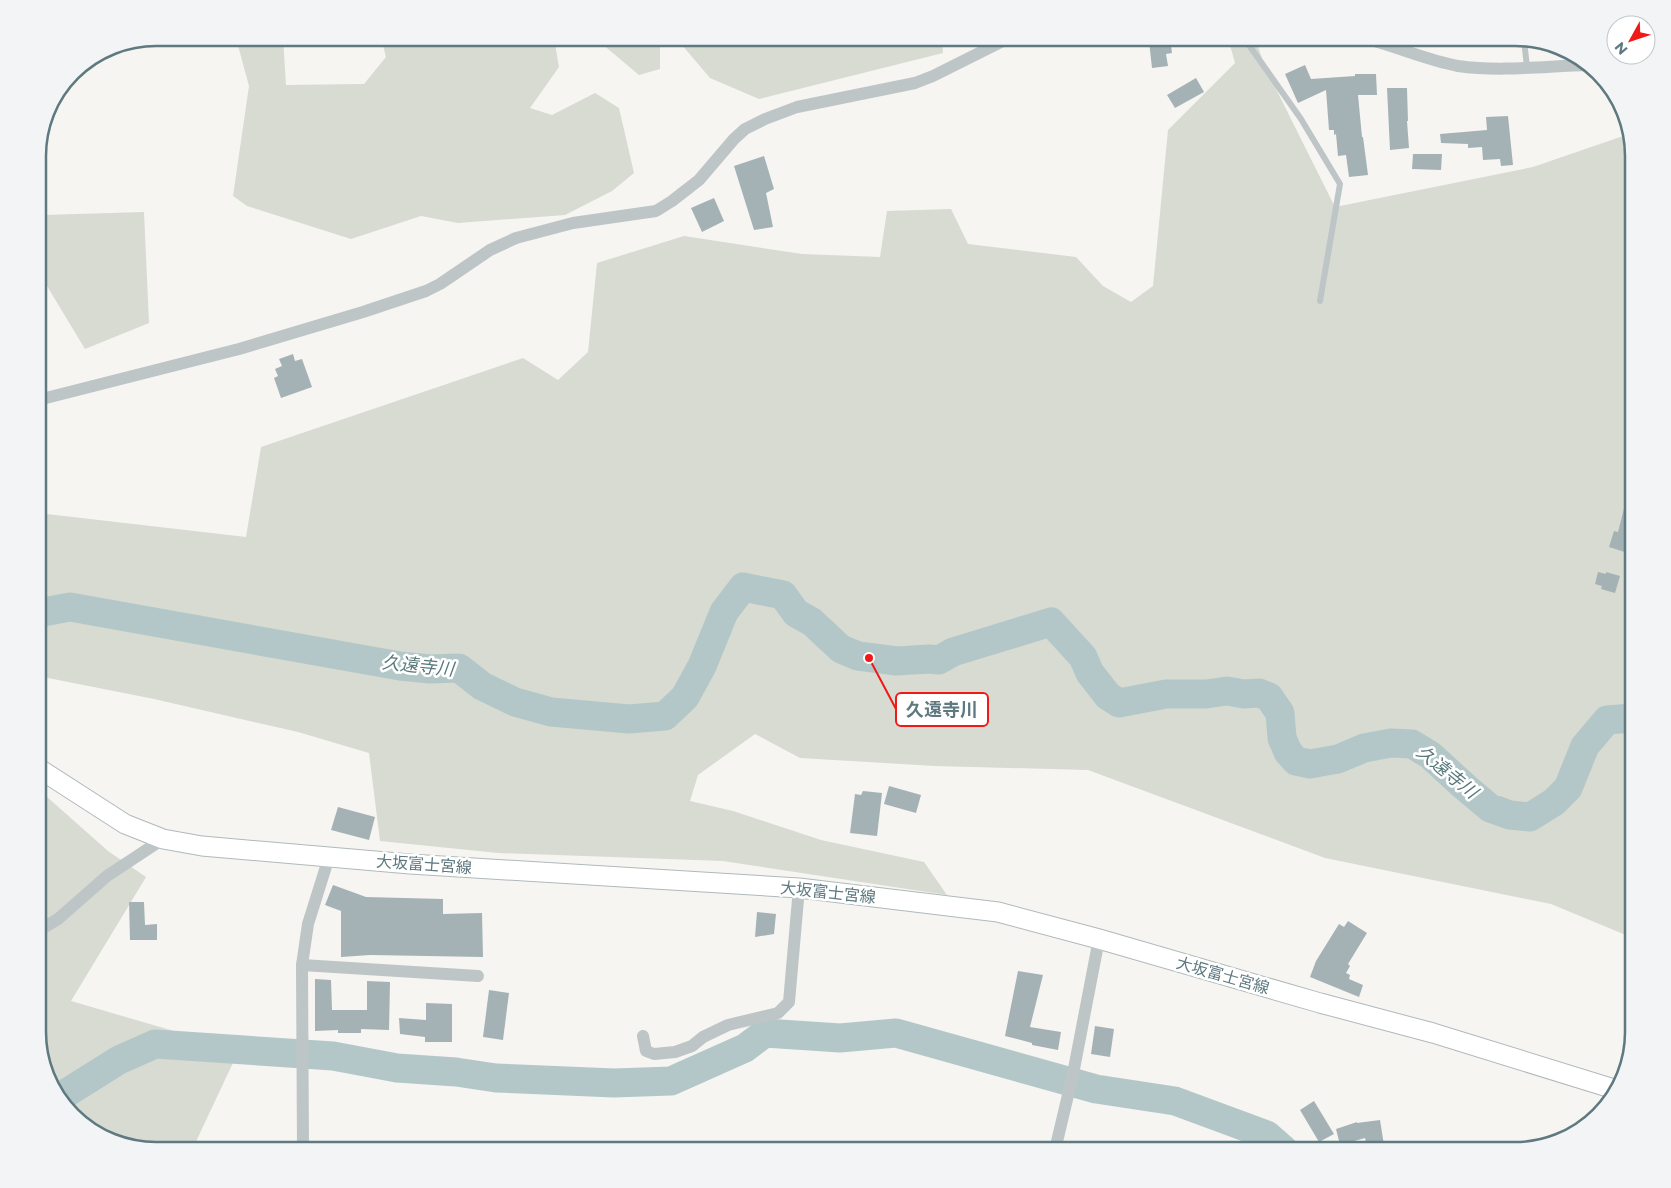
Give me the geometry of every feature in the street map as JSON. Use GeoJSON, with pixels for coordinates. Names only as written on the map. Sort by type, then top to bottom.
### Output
{"type":"FeatureCollection","features":[{"type":"Feature","properties":{"kind":"main road","name":"大坂富士宮線"},"geometry":{"type":"LineString","coordinates":[[46,773],[125,824],[163,839],[202,846],[410,864],[799,888],[998,912],[1433,1033],[1609,1088]]}},
{"type":"Feature","properties":{"kind":"street"},"geometry":{"type":"LineString","coordinates":[[46,398],[239,349],[426,291],[440,284],[490,250],[516,238],[573,223],[656,211],[672,202],[699,180],[745,129],[765,119],[797,107],[916,83],[993,46]]}},
{"type":"Feature","properties":{"kind":"street"},"geometry":{"type":"LineString","coordinates":[[1390,46],[1457,66],[1498,69],[1577,65]]}},
{"type":"Feature","properties":{"kind":"street"},"geometry":{"type":"LineString","coordinates":[[46,927],[58,919],[107,876],[163,839]]}},
{"type":"Feature","properties":{"kind":"street"},"geometry":{"type":"LineString","coordinates":[[303,1142],[302,965],[308,924],[329,857]]}},
{"type":"Feature","properties":{"kind":"street"},"geometry":{"type":"LineString","coordinates":[[643,1036],[646,1051],[654,1054],[675,1052],[692,1046],[703,1037],[728,1024],[778,1013],[789,1002],[799,888]]}},
{"type":"Feature","properties":{"kind":"street"},"geometry":{"type":"LineString","coordinates":[[1057,1142],[1073,1074],[1099,939]]}},
{"type":"Feature","properties":{"kind":"street"},"geometry":{"type":"LineString","coordinates":[[302,965],[478,976]]}},
{"type":"Feature","properties":{"kind":"lane"},"geometry":{"type":"LineString","coordinates":[[1250,46],[1301,119],[1340,184],[1320,301]]}},
{"type":"Feature","properties":{"kind":"lane"},"geometry":{"type":"LineString","coordinates":[[1525,46],[1527,67]]}},
{"type":"Feature","properties":{"kind":"shaded area"},"geometry":{"type":"Polygon","coordinates":[[[238,46],[284,46],[286,85],[364,84],[386,57],[383,46],[555,46],[559,67],[530,108],[552,115],[595,93],[619,108],[634,173],[612,191],[565,215],[458,223],[421,216],[351,239],[247,206],[233,196],[249,86],[238,46]]]}},
{"type":"Feature","properties":{"kind":"shaded area"},"geometry":{"type":"Polygon","coordinates":[[[605,46],[660,46],[660,69],[639,75],[605,46]]]}},
{"type":"Feature","properties":{"kind":"shaded area"},"geometry":{"type":"Polygon","coordinates":[[[683,46],[943,46],[943,53],[759,99],[710,78],[683,46]]]}},
{"type":"Feature","properties":{"kind":"shaded area"},"geometry":{"type":"Polygon","coordinates":[[[1230,46],[1258,46],[1265,67],[1335,207],[1533,167],[1623,136],[1625,156],[1625,935],[1551,904],[1325,858],[1088,770],[935,766],[800,758],[755,734],[698,775],[690,801],[733,811],[821,840],[924,862],[947,895],[723,861],[498,853],[380,841],[369,753],[298,732],[154,699],[46,678],[46,514],[246,537],[261,447],[523,358],[558,380],[588,352],[597,263],[684,236],[802,254],[880,257],[887,211],[951,209],[968,244],[1076,257],[1103,286],[1131,302],[1153,286],[1168,130],[1235,63],[1230,46]]]}},
{"type":"Feature","properties":{"kind":"shaded area"},"geometry":{"type":"Polygon","coordinates":[[[144,212],[149,323],[85,349],[46,284],[46,215],[144,212]]]}},
{"type":"Feature","properties":{"kind":"shaded area"},"geometry":{"type":"Polygon","coordinates":[[[46,796],[108,851],[146,877],[71,1001],[239,1050],[196,1142],[142,1141],[121,1136],[89,1119],[73,1104],[58,1081],[52,1067],[46,1039],[46,796]]]}},
{"type":"Feature","properties":{"kind":"building"},"geometry":{"type":"Polygon","coordinates":[[[1150,46],[1171,46],[1172,53],[1166,54],[1168,66],[1152,68],[1150,46]]]}},
{"type":"Feature","properties":{"kind":"building"},"geometry":{"type":"Polygon","coordinates":[[[1305,65],[1311,79],[1355,76],[1355,74],[1376,74],[1377,95],[1358,95],[1368,175],[1349,177],[1346,155],[1338,156],[1336,134],[1334,135],[1334,130],[1329,130],[1326,90],[1298,103],[1285,74],[1305,65]]]}},
{"type":"Feature","properties":{"kind":"building"},"geometry":{"type":"Polygon","coordinates":[[[1196,78],[1204,92],[1175,108],[1167,95],[1196,78]]]}},
{"type":"Feature","properties":{"kind":"building"},"geometry":{"type":"Polygon","coordinates":[[[1387,88],[1407,88],[1409,148],[1390,150],[1387,88]]]}},
{"type":"Feature","properties":{"kind":"building"},"geometry":{"type":"Polygon","coordinates":[[[1508,116],[1513,165],[1501,166],[1500,159],[1483,160],[1482,147],[1468,148],[1468,144],[1441,143],[1440,134],[1487,130],[1486,117],[1508,116]]]}},
{"type":"Feature","properties":{"kind":"building"},"geometry":{"type":"Polygon","coordinates":[[[1413,154],[1442,154],[1441,170],[1412,169],[1413,154]]]}},
{"type":"Feature","properties":{"kind":"building"},"geometry":{"type":"Polygon","coordinates":[[[764,156],[774,189],[766,193],[773,227],[754,230],[734,166],[764,156]]]}},
{"type":"Feature","properties":{"kind":"building"},"geometry":{"type":"Polygon","coordinates":[[[714,198],[724,221],[702,232],[691,208],[714,198]]]}},
{"type":"Feature","properties":{"kind":"building"},"geometry":{"type":"Polygon","coordinates":[[[293,354],[295,361],[302,359],[312,387],[281,398],[274,378],[278,376],[275,369],[282,366],[279,359],[293,354]]]}},
{"type":"Feature","properties":{"kind":"building"},"geometry":{"type":"Polygon","coordinates":[[[1625,505],[1625,552],[1609,547],[1614,531],[1618,532],[1625,505]]]}},
{"type":"Feature","properties":{"kind":"building"},"geometry":{"type":"Polygon","coordinates":[[[1598,572],[1620,576],[1615,593],[1601,589],[1602,586],[1595,584],[1598,572]]]}},
{"type":"Feature","properties":{"kind":"building"},"geometry":{"type":"Polygon","coordinates":[[[889,786],[921,795],[916,813],[884,804],[889,786]]]}},
{"type":"Feature","properties":{"kind":"building"},"geometry":{"type":"Polygon","coordinates":[[[863,791],[882,793],[877,836],[850,833],[855,794],[861,795],[863,791]]]}},
{"type":"Feature","properties":{"kind":"building"},"geometry":{"type":"Polygon","coordinates":[[[338,807],[375,817],[369,840],[331,830],[338,807]]]}},
{"type":"Feature","properties":{"kind":"building"},"geometry":{"type":"Polygon","coordinates":[[[333,885],[366,897],[443,899],[443,914],[482,913],[483,957],[370,955],[341,957],[341,911],[325,905],[333,885]]]}},
{"type":"Feature","properties":{"kind":"building"},"geometry":{"type":"Polygon","coordinates":[[[129,902],[144,902],[145,925],[157,924],[157,940],[130,940],[129,902]]]}},
{"type":"Feature","properties":{"kind":"building"},"geometry":{"type":"Polygon","coordinates":[[[757,912],[776,914],[774,934],[755,937],[757,912]]]}},
{"type":"Feature","properties":{"kind":"building"},"geometry":{"type":"Polygon","coordinates":[[[1348,921],[1367,933],[1348,964],[1350,966],[1346,973],[1350,975],[1349,979],[1363,985],[1359,997],[1310,977],[1316,961],[1339,924],[1344,927],[1348,921]]]}},
{"type":"Feature","properties":{"kind":"building"},"geometry":{"type":"Polygon","coordinates":[[[1018,971],[1043,975],[1030,1027],[1061,1032],[1058,1050],[1032,1045],[1032,1043],[1005,1036],[1018,971]]]}},
{"type":"Feature","properties":{"kind":"building"},"geometry":{"type":"Polygon","coordinates":[[[315,979],[331,980],[332,1010],[367,1010],[367,981],[390,982],[389,1030],[361,1029],[361,1033],[338,1033],[338,1030],[315,1031],[315,979]]]}},
{"type":"Feature","properties":{"kind":"building"},"geometry":{"type":"Polygon","coordinates":[[[489,990],[509,993],[503,1040],[483,1037],[489,990]]]}},
{"type":"Feature","properties":{"kind":"building"},"geometry":{"type":"Polygon","coordinates":[[[426,1003],[452,1004],[452,1042],[425,1042],[425,1037],[400,1034],[399,1018],[426,1020],[426,1003]]]}},
{"type":"Feature","properties":{"kind":"building"},"geometry":{"type":"Polygon","coordinates":[[[1095,1026],[1114,1029],[1110,1057],[1091,1054],[1095,1026]]]}},
{"type":"Feature","properties":{"kind":"building"},"geometry":{"type":"Polygon","coordinates":[[[1314,1101],[1334,1134],[1319,1142],[1300,1110],[1314,1101]]]}},
{"type":"Feature","properties":{"kind":"building"},"geometry":{"type":"Polygon","coordinates":[[[1380,1120],[1384,1142],[1366,1142],[1365,1138],[1351,1142],[1339,1142],[1336,1129],[1357,1123],[1380,1120]]]}},
{"type":"Feature","properties":{"kind":"waterway","name":"久遠寺川"},"geometry":{"type":"LineString","coordinates":[[46,612],[70,607],[400,666],[430,669],[459,668],[482,686],[515,702],[551,712],[629,719],[665,716],[685,697],[702,666],[724,612],[743,587],[783,595],[796,613],[812,622],[841,649],[858,656],[897,661],[939,660],[953,652],[1051,622],[1083,657],[1090,673],[1108,696],[1119,703],[1166,694],[1206,694],[1227,691],[1244,694],[1259,693],[1269,697],[1280,713],[1282,738],[1288,752],[1296,761],[1310,764],[1338,759],[1364,748],[1391,743],[1412,744],[1430,755],[1490,808],[1510,815],[1530,817],[1554,802],[1568,788],[1585,746],[1607,720],[1625,719]]}},
{"type":"Feature","properties":{"kind":"waterway"},"geometry":{"type":"LineString","coordinates":[[65,1094],[119,1060],[155,1044],[333,1056],[397,1068],[456,1072],[496,1078],[614,1083],[671,1081],[745,1048],[765,1033],[840,1038],[896,1033],[1096,1089],[1175,1101],[1267,1135],[1275,1142]]}},
{"type":"Feature","properties":{"kind":"place","name":"久遠寺川"},"geometry":{"type":"Point","coordinates":[869,658]}}]}
